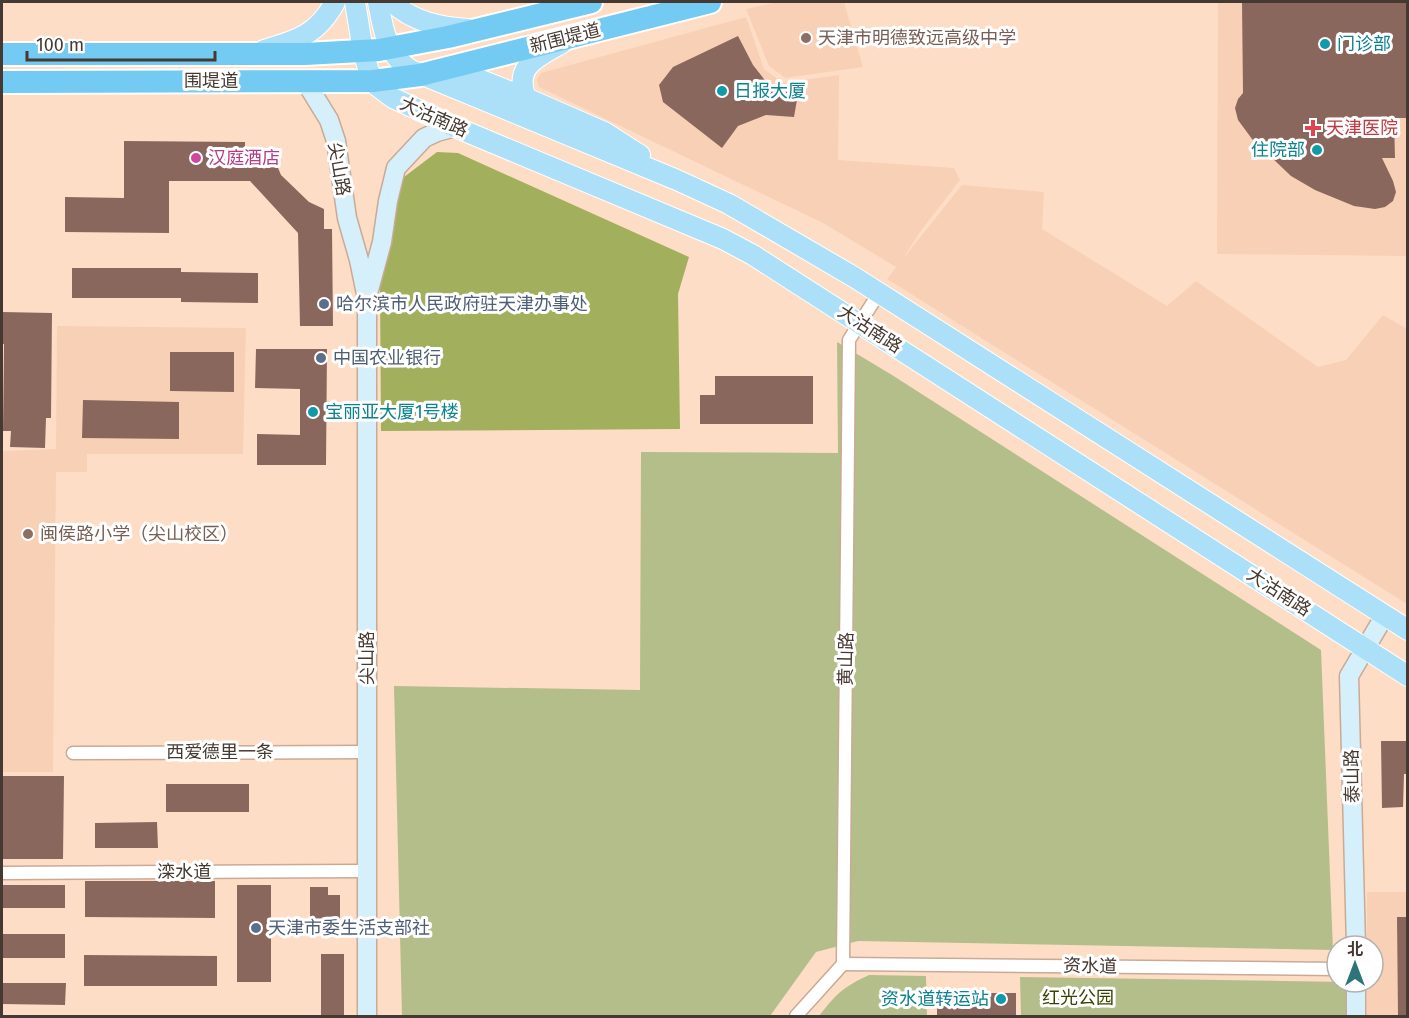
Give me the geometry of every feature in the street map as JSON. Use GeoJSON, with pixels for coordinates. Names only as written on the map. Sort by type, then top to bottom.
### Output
{"type":"FeatureCollection","features":[{"type":"Feature","properties":{"kind":"highway","name":"新围堤道"},"geometry":{"type":"LineString","coordinates":[[390,48],[591,2]]}},
{"type":"Feature","properties":{"kind":"highway","name":"新围堤道"},"geometry":{"type":"LineString","coordinates":[[420,75],[710,2]]}},
{"type":"Feature","properties":{"kind":"highway","name":"围堤道"},"geometry":{"type":"LineString","coordinates":[[2,54],[252,54],[363,51],[390,48]]}},
{"type":"Feature","properties":{"kind":"highway","name":"围堤道"},"geometry":{"type":"LineString","coordinates":[[2,82],[373,81],[420,75]]}},
{"type":"Feature","properties":{"kind":"main road"},"geometry":{"type":"LineString","coordinates":[[252,54],[305,36],[322,23],[335,2]]}},
{"type":"Feature","properties":{"kind":"main road"},"geometry":{"type":"LineString","coordinates":[[355,2],[363,51],[373,81]]}},
{"type":"Feature","properties":{"kind":"main road","name":"大沽南路"},"geometry":{"type":"LineString","coordinates":[[378,2],[390,48],[402,65],[420,75],[677,180],[729,204],[879,293],[1407,630]]}},
{"type":"Feature","properties":{"kind":"main road"},"geometry":{"type":"LineString","coordinates":[[392,2],[411,15],[427,22],[445,27],[477,29]]}},
{"type":"Feature","properties":{"kind":"main road"},"geometry":{"type":"LineString","coordinates":[[526,98],[521,78],[527,67],[575,35]]}},
{"type":"Feature","properties":{"kind":"main road"},"geometry":{"type":"LineString","coordinates":[[420,75],[455,74],[476,78],[526,98],[604,132],[677,180]]}},
{"type":"Feature","properties":{"kind":"main road","name":"尖山路"},"geometry":{"type":"LineString","coordinates":[[305,81],[329,120],[336,141],[347,218],[367,299],[367,1017]]}},
{"type":"Feature","properties":{"kind":"main road","name":"大沽南路"},"geometry":{"type":"LineString","coordinates":[[373,81],[393,98],[455,127],[723,240],[778,270],[1407,676]]}},
{"type":"Feature","properties":{"kind":"main road","name":"尖山路"},"geometry":{"type":"LineString","coordinates":[[367,299],[382,242],[396,168],[424,138],[455,127]]}},
{"type":"Feature","properties":{"kind":"main road","name":"泰山路"},"geometry":{"type":"LineString","coordinates":[[1356,934],[1349,676],[1364,647],[1385,615]]}},
{"type":"Feature","properties":{"kind":"main road"},"geometry":{"type":"LineString","coordinates":[[1356,994],[1356,1017]]}},
{"type":"Feature","properties":{"kind":"street","name":"黄山路"},"geometry":{"type":"LineString","coordinates":[[843,964],[849,340],[879,293]]}},
{"type":"Feature","properties":{"kind":"street","name":"西爱德里一条"},"geometry":{"type":"LineString","coordinates":[[73,753],[366,752]]}},
{"type":"Feature","properties":{"kind":"street","name":"滦水道"},"geometry":{"type":"LineString","coordinates":[[2,873],[366,871]]}},
{"type":"Feature","properties":{"kind":"street","name":"资水道"},"geometry":{"type":"LineString","coordinates":[[843,964],[1325,969]]}},
{"type":"Feature","properties":{"kind":"street"},"geometry":{"type":"LineString","coordinates":[[796,1017],[843,964]]}},
{"type":"Feature","properties":{"kind":"shaded area","name":"天津市明德致远高级中学"},"geometry":{"type":"Polygon","coordinates":[[[778,2],[844,2],[863,67],[785,78],[769,66],[746,9],[778,2]]]}},
{"type":"Feature","properties":{"kind":"shaded area","name":"天津医院"},"geometry":{"type":"Polygon","coordinates":[[[1218,2],[1407,2],[1407,256],[1217,254],[1218,2]]]}},
{"type":"Feature","properties":{"kind":"shaded area"},"geometry":{"type":"Polygon","coordinates":[[[746,17],[764,69],[783,83],[839,75],[838,160],[954,168],[960,180],[920,232],[902,260],[962,185],[1044,192],[1042,229],[1167,306],[1196,281],[1318,367],[1346,360],[1383,315],[1407,329],[1407,604],[887,279],[896,267],[823,223],[539,87],[537,80],[541,73],[746,17]]]}},
{"type":"Feature","properties":{"kind":"shaded area","name":"闽侯路小学（尖山校区）"},"geometry":{"type":"Polygon","coordinates":[[[57,326],[246,328],[243,454],[87,454],[87,472],[56,472],[53,772],[2,772],[2,451],[56,449],[57,326]]]}},
{"type":"Feature","properties":{"kind":"shaded area"},"geometry":{"type":"Polygon","coordinates":[[[1367,892],[1407,892],[1407,1016],[1367,1016],[1367,994],[1385,994],[1385,934],[1367,934],[1367,892]]]}},
{"type":"Feature","properties":{"kind":"green space"},"geometry":{"type":"Polygon","coordinates":[[[437,152],[458,153],[689,257],[678,294],[680,429],[381,431],[380,286],[400,180],[437,152]]]}},
{"type":"Feature","properties":{"kind":"green space"},"geometry":{"type":"Polygon","coordinates":[[[837,342],[1321,650],[1332,934],[1325,934],[1325,950],[858,941],[816,952],[770,1016],[402,1016],[394,686],[640,690],[641,452],[838,453],[837,342]]]}},
{"type":"Feature","properties":{"kind":"green space"},"geometry":{"type":"Polygon","coordinates":[[[869,975],[926,976],[927,1016],[819,1016],[841,992],[869,975]]]}},
{"type":"Feature","properties":{"kind":"green space","name":"红光公园"},"geometry":{"type":"Polygon","coordinates":[[[1020,977],[1325,982],[1325,994],[1350,994],[1349,1016],[1021,1016],[1020,977]]]}},
{"type":"Feature","properties":{"kind":"building","name":"天津医院"},"geometry":{"type":"Polygon","coordinates":[[[1242,2],[1407,2],[1407,118],[1394,118],[1395,158],[1382,158],[1396,192],[1393,201],[1385,207],[1375,209],[1354,206],[1315,190],[1291,176],[1252,139],[1238,120],[1235,108],[1243,93],[1242,2]]]}},
{"type":"Feature","properties":{"kind":"building","name":"日报大厦"},"geometry":{"type":"Polygon","coordinates":[[[738,36],[753,65],[771,88],[798,94],[794,117],[766,115],[738,126],[722,148],[663,102],[659,85],[673,67],[738,36]]]}},
{"type":"Feature","properties":{"kind":"building"},"geometry":{"type":"Polygon","coordinates":[[[124,141],[245,142],[245,150],[271,151],[281,175],[309,202],[324,209],[324,229],[332,229],[333,326],[300,326],[298,233],[250,181],[169,181],[169,233],[65,232],[65,197],[124,198],[124,141]]]}},
{"type":"Feature","properties":{"kind":"building"},"geometry":{"type":"Polygon","coordinates":[[[72,268],[181,268],[181,272],[258,273],[258,303],[181,302],[181,298],[72,298],[72,268]]]}},
{"type":"Feature","properties":{"kind":"building"},"geometry":{"type":"Polygon","coordinates":[[[2,312],[52,313],[51,418],[46,418],[45,448],[10,447],[11,431],[3,431],[2,312]]]}},
{"type":"Feature","properties":{"kind":"building","name":"宝丽亚大厦1号楼"},"geometry":{"type":"Polygon","coordinates":[[[256,349],[327,349],[326,465],[257,465],[257,434],[300,435],[300,389],[255,388],[256,349]]]}},
{"type":"Feature","properties":{"kind":"building"},"geometry":{"type":"Polygon","coordinates":[[[170,352],[234,352],[234,392],[170,391],[170,352]]]}},
{"type":"Feature","properties":{"kind":"building"},"geometry":{"type":"Polygon","coordinates":[[[715,376],[813,376],[813,424],[700,424],[700,395],[715,395],[715,376]]]}},
{"type":"Feature","properties":{"kind":"building"},"geometry":{"type":"Polygon","coordinates":[[[83,400],[179,402],[179,439],[82,438],[83,400]]]}},
{"type":"Feature","properties":{"kind":"building"},"geometry":{"type":"Polygon","coordinates":[[[1381,741],[1407,741],[1407,774],[1404,774],[1403,807],[1382,808],[1381,741]]]}},
{"type":"Feature","properties":{"kind":"building"},"geometry":{"type":"Polygon","coordinates":[[[2,776],[64,776],[63,859],[2,859],[2,776]]]}},
{"type":"Feature","properties":{"kind":"building"},"geometry":{"type":"Polygon","coordinates":[[[166,784],[249,784],[249,812],[166,812],[166,784]]]}},
{"type":"Feature","properties":{"kind":"building"},"geometry":{"type":"Polygon","coordinates":[[[157,822],[158,848],[95,848],[95,823],[157,822]]]}},
{"type":"Feature","properties":{"kind":"building"},"geometry":{"type":"Polygon","coordinates":[[[85,881],[215,881],[215,918],[85,917],[85,881]]]}},
{"type":"Feature","properties":{"kind":"building"},"geometry":{"type":"Polygon","coordinates":[[[2,885],[65,885],[65,908],[2,908],[2,885]]]}},
{"type":"Feature","properties":{"kind":"building"},"geometry":{"type":"Polygon","coordinates":[[[237,885],[271,885],[271,982],[237,982],[237,885]]]}},
{"type":"Feature","properties":{"kind":"building"},"geometry":{"type":"Polygon","coordinates":[[[310,887],[328,887],[328,895],[340,895],[340,920],[327,920],[327,927],[310,927],[310,887]]]}},
{"type":"Feature","properties":{"kind":"building"},"geometry":{"type":"Polygon","coordinates":[[[1397,917],[1407,917],[1407,1017],[1398,1017],[1397,917]]]}},
{"type":"Feature","properties":{"kind":"building"},"geometry":{"type":"Polygon","coordinates":[[[2,934],[65,934],[65,958],[2,958],[2,934]]]}},
{"type":"Feature","properties":{"kind":"building"},"geometry":{"type":"Polygon","coordinates":[[[321,954],[344,954],[344,1017],[321,1017],[321,954]]]}},
{"type":"Feature","properties":{"kind":"building"},"geometry":{"type":"Polygon","coordinates":[[[84,955],[217,956],[217,986],[84,986],[84,955]]]}},
{"type":"Feature","properties":{"kind":"building"},"geometry":{"type":"Polygon","coordinates":[[[2,983],[66,983],[65,1005],[2,1004],[2,983]]]}},
{"type":"Feature","properties":{"kind":"building","name":"资水道转运站"},"geometry":{"type":"Polygon","coordinates":[[[937,993],[953,993],[953,1005],[987,1005],[987,993],[1016,993],[1016,1017],[937,1017],[937,993]]]}},
{"type":"Feature","properties":{"kind":"place","name":"天津市明德致远高级中学"},"geometry":{"type":"Point","coordinates":[806,38]}},
{"type":"Feature","properties":{"kind":"place","name":"门诊部"},"geometry":{"type":"Point","coordinates":[1325,44]}},
{"type":"Feature","properties":{"kind":"place","name":"日报大厦"},"geometry":{"type":"Point","coordinates":[722,91]}},
{"type":"Feature","properties":{"kind":"place","name":"天津医院"},"geometry":{"type":"Point","coordinates":[1313,128]}},
{"type":"Feature","properties":{"kind":"place","name":"住院部"},"geometry":{"type":"Point","coordinates":[1317,150]}},
{"type":"Feature","properties":{"kind":"place","name":"汉庭酒店"},"geometry":{"type":"Point","coordinates":[196,158]}},
{"type":"Feature","properties":{"kind":"place","name":"哈尔滨市人民政府驻天津办事处"},"geometry":{"type":"Point","coordinates":[324,304]}},
{"type":"Feature","properties":{"kind":"place","name":"中国农业银行"},"geometry":{"type":"Point","coordinates":[321,358]}},
{"type":"Feature","properties":{"kind":"place","name":"宝丽亚大厦1号楼"},"geometry":{"type":"Point","coordinates":[313,412]}},
{"type":"Feature","properties":{"kind":"place","name":"闽侯路小学（尖山校区）"},"geometry":{"type":"Point","coordinates":[28,534]}},
{"type":"Feature","properties":{"kind":"place","name":"天津市委生活支部社"},"geometry":{"type":"Point","coordinates":[256,928]}},
{"type":"Feature","properties":{"kind":"place","name":"资水道转运站"},"geometry":{"type":"Point","coordinates":[1001,999]}}]}
